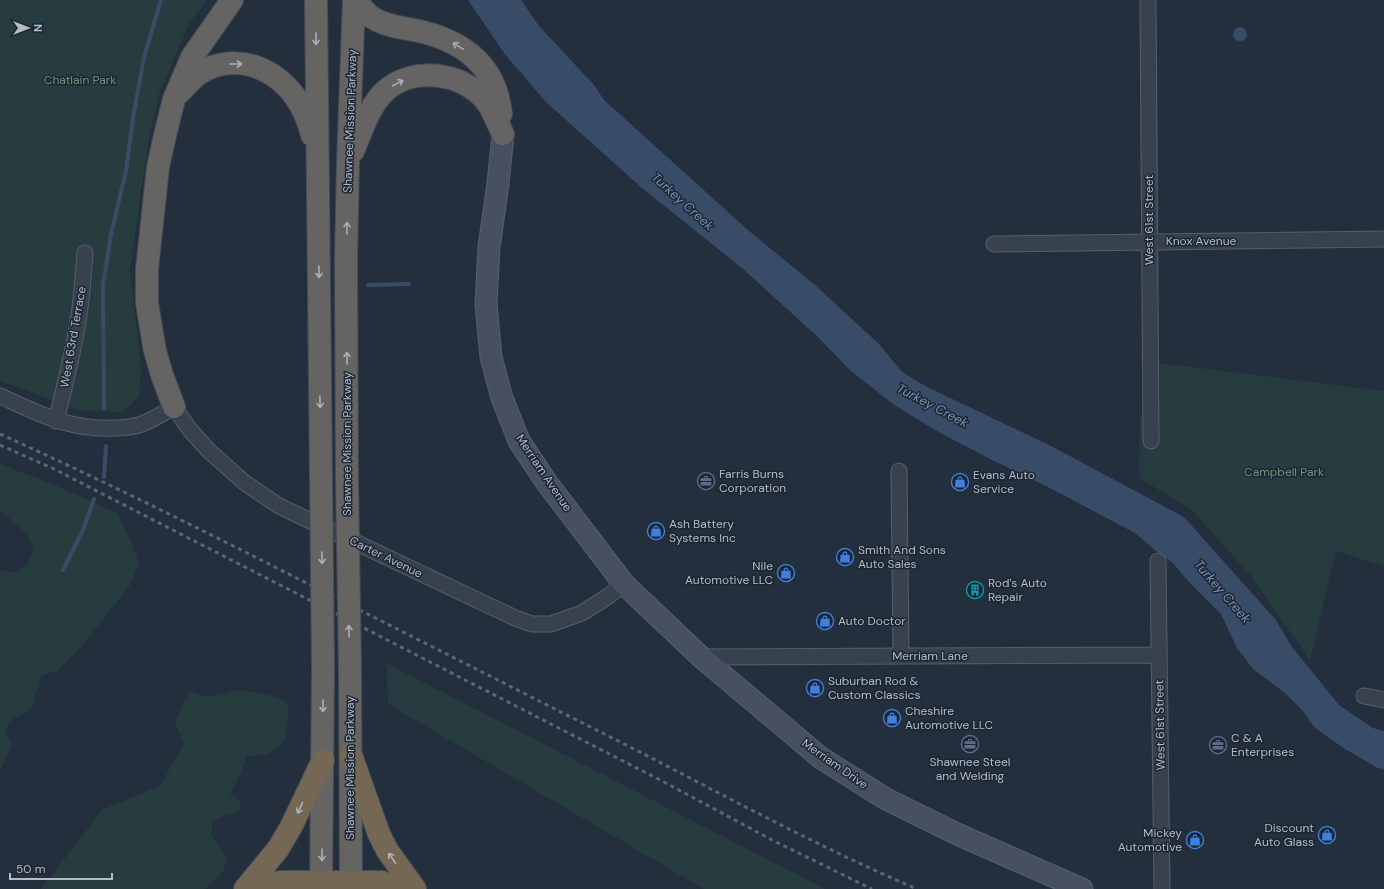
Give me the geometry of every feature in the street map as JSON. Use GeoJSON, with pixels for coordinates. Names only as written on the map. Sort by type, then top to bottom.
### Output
{"type":"FeatureCollection","features":[{"type":"Feature","properties":{"kind":"highway"},"geometry":{"type":"LineString","coordinates":[[174,407],[155,351],[147,303],[147,269],[158,167],[174,99],[192,57],[232,0]]}},
{"type":"Feature","properties":{"kind":"highway"},"geometry":{"type":"LineString","coordinates":[[316,0],[323,667],[322,885]]}},
{"type":"Feature","properties":{"kind":"highway"},"geometry":{"type":"LineString","coordinates":[[355,0],[370,16],[374,18],[388,24],[440,37],[454,44],[478,61],[488,72],[499,101],[502,134]]}},
{"type":"Feature","properties":{"kind":"highway","name":"Shawnee Mission Parkway"},"geometry":{"type":"LineString","coordinates":[[351,885],[346,258],[348,163],[355,0]]}},
{"type":"Feature","properties":{"kind":"highway"},"geometry":{"type":"LineString","coordinates":[[174,99],[198,74],[221,65],[246,65],[258,67],[269,72],[290,89],[298,100],[310,126],[318,177]]}},
{"type":"Feature","properties":{"kind":"highway"},"geometry":{"type":"LineString","coordinates":[[348,163],[371,110],[377,100],[393,85],[402,80],[417,76],[445,76],[474,88],[487,102],[502,134]]}},
{"type":"Feature","properties":{"kind":"highway"},"geometry":{"type":"LineString","coordinates":[[351,755],[379,834],[387,850],[416,889]]}},
{"type":"Feature","properties":{"kind":"highway"},"geometry":{"type":"LineString","coordinates":[[245,889],[278,849],[292,827],[322,760]]}},
{"type":"Feature","properties":{"kind":"highway"},"geometry":{"type":"LineString","coordinates":[[256,889],[266,884],[282,882],[322,885],[351,885],[382,882],[400,889]]}},
{"type":"Feature","properties":{"kind":"main road","name":"Merriam Avenue"},"geometry":{"type":"LineString","coordinates":[[502,134],[498,184],[489,247],[486,304],[491,357],[502,398],[519,441],[547,483],[624,584]]}},
{"type":"Feature","properties":{"kind":"main road","name":"Merriam Drive"},"geometry":{"type":"LineString","coordinates":[[624,584],[701,657],[821,758],[886,799],[956,834],[1082,889]]}},
{"type":"Feature","properties":{"kind":"street","name":"West 61st Street"},"geometry":{"type":"LineString","coordinates":[[1148,0],[1148,241],[1151,440]]}},
{"type":"Feature","properties":{"kind":"street","name":"Knox Avenue"},"geometry":{"type":"LineString","coordinates":[[994,244],[1384,239]]}},
{"type":"Feature","properties":{"kind":"street","name":"West 63rd Terrace"},"geometry":{"type":"LineString","coordinates":[[56,421],[69,370],[78,322],[83,287],[85,253]]}},
{"type":"Feature","properties":{"kind":"street"},"geometry":{"type":"LineString","coordinates":[[0,396],[56,421],[81,427],[101,429],[126,428],[139,425],[174,407]]}},
{"type":"Feature","properties":{"kind":"street","name":"Carter Avenue"},"geometry":{"type":"LineString","coordinates":[[174,407],[190,430],[209,451],[245,484],[279,506],[515,618],[532,624],[551,624],[582,613],[624,584]]}},
{"type":"Feature","properties":{"kind":"street"},"geometry":{"type":"LineString","coordinates":[[899,471],[901,656]]}},
{"type":"Feature","properties":{"kind":"street","name":"West 61st Street"},"geometry":{"type":"LineString","coordinates":[[1158,561],[1162,889]]}},
{"type":"Feature","properties":{"kind":"street","name":"Merriam Lane"},"geometry":{"type":"LineString","coordinates":[[701,657],[1159,655]]}},
{"type":"Feature","properties":{"kind":"street"},"geometry":{"type":"LineString","coordinates":[[1364,696],[1384,700]]}},
{"type":"Feature","properties":{"kind":"green space","name":"Chatlain Park"},"geometry":{"type":"Polygon","coordinates":[[[0,0],[207,0],[189,24],[159,94],[148,143],[130,270],[141,369],[139,396],[122,413],[80,410],[0,381],[0,0]]]}},
{"type":"Feature","properties":{"kind":"green space","name":"Campbell Park"},"geometry":{"type":"Polygon","coordinates":[[[1159,363],[1384,391],[1384,566],[1336,551],[1310,660],[1251,576],[1191,509],[1139,478],[1140,417],[1160,399],[1159,363]]]}},
{"type":"Feature","properties":{"kind":"green space"},"geometry":{"type":"Polygon","coordinates":[[[0,464],[50,483],[117,513],[132,544],[139,563],[130,585],[82,646],[57,671],[41,676],[31,709],[10,721],[5,730],[12,745],[0,771],[0,571],[16,572],[28,563],[34,548],[27,534],[0,510],[0,464]]]}},
{"type":"Feature","properties":{"kind":"green space"},"geometry":{"type":"Polygon","coordinates":[[[386,663],[825,889],[704,889],[388,704],[386,663]]]}},
{"type":"Feature","properties":{"kind":"green space"},"geometry":{"type":"Polygon","coordinates":[[[235,690],[277,697],[286,702],[289,712],[287,731],[282,744],[274,751],[257,756],[246,757],[241,773],[230,794],[238,800],[241,805],[238,811],[213,821],[211,836],[223,851],[227,861],[222,873],[205,889],[41,889],[102,810],[160,786],[184,743],[175,723],[184,700],[192,692],[204,696],[214,696],[235,690]]]}},
{"type":"Feature","properties":{"kind":"water","name":"Turkey Creek"},"geometry":{"type":"Polygon","coordinates":[[[468,0],[521,0],[539,26],[594,85],[604,100],[749,231],[816,286],[879,344],[902,372],[927,387],[1051,446],[1184,517],[1275,619],[1292,647],[1339,705],[1373,728],[1384,731],[1384,769],[1378,768],[1345,749],[1315,728],[1301,709],[1285,693],[1253,669],[1237,648],[1221,614],[1188,581],[1172,562],[1156,551],[1135,533],[935,430],[893,404],[851,371],[819,338],[742,268],[642,188],[546,102],[504,53],[468,0]]]}},
{"type":"Feature","properties":{"kind":"water"},"geometry":{"type":"Polygon","coordinates":[[[1237,27],[1243,27],[1247,31],[1247,37],[1243,41],[1237,41],[1233,37],[1233,31],[1237,27]]]}},
{"type":"Feature","properties":{"kind":"waterway"},"geometry":{"type":"LineString","coordinates":[[104,408],[103,286],[111,234],[126,171],[133,118],[144,57],[161,0]]}},
{"type":"Feature","properties":{"kind":"waterway"},"geometry":{"type":"LineString","coordinates":[[368,285],[409,284]]}},
{"type":"Feature","properties":{"kind":"waterway"},"geometry":{"type":"LineString","coordinates":[[104,477],[106,446]]}},
{"type":"Feature","properties":{"kind":"waterway"},"geometry":{"type":"LineString","coordinates":[[63,570],[83,530],[94,499]]}},
{"type":"Feature","properties":{"kind":"railway"},"geometry":{"type":"LineString","coordinates":[[0,434],[83,472],[206,532],[775,822],[846,857],[917,889]]}},
{"type":"Feature","properties":{"kind":"railway"},"geometry":{"type":"LineString","coordinates":[[0,445],[54,469],[664,782],[774,841],[872,889]]}},
{"type":"Feature","properties":{"kind":"place","name":"Farris Burns Corporation"},"geometry":{"type":"Point","coordinates":[706,481]}},
{"type":"Feature","properties":{"kind":"place","name":"Evans Auto Service"},"geometry":{"type":"Point","coordinates":[960,482]}},
{"type":"Feature","properties":{"kind":"place","name":"Ash Battery Systems Inc"},"geometry":{"type":"Point","coordinates":[656,531]}},
{"type":"Feature","properties":{"kind":"place","name":"Smith And Sons Auto Sales"},"geometry":{"type":"Point","coordinates":[845,557]}},
{"type":"Feature","properties":{"kind":"place","name":"Nile Automotive LLC"},"geometry":{"type":"Point","coordinates":[786,573]}},
{"type":"Feature","properties":{"kind":"place","name":"Rod's Auto Repair"},"geometry":{"type":"Point","coordinates":[975,590]}},
{"type":"Feature","properties":{"kind":"place","name":"Auto Doctor"},"geometry":{"type":"Point","coordinates":[825,621]}},
{"type":"Feature","properties":{"kind":"place","name":"Suburban Rod & Custom Classics"},"geometry":{"type":"Point","coordinates":[815,688]}},
{"type":"Feature","properties":{"kind":"place","name":"Cheshire Automotive LLC"},"geometry":{"type":"Point","coordinates":[892,718]}},
{"type":"Feature","properties":{"kind":"place","name":"Shawnee Steel and Welding"},"geometry":{"type":"Point","coordinates":[970,744]}},
{"type":"Feature","properties":{"kind":"place","name":"C & A Enterprises"},"geometry":{"type":"Point","coordinates":[1218,745]}},
{"type":"Feature","properties":{"kind":"place","name":"Discount Auto Glass"},"geometry":{"type":"Point","coordinates":[1327,835]}},
{"type":"Feature","properties":{"kind":"place","name":"Mickey Automotive"},"geometry":{"type":"Point","coordinates":[1195,840]}}]}
